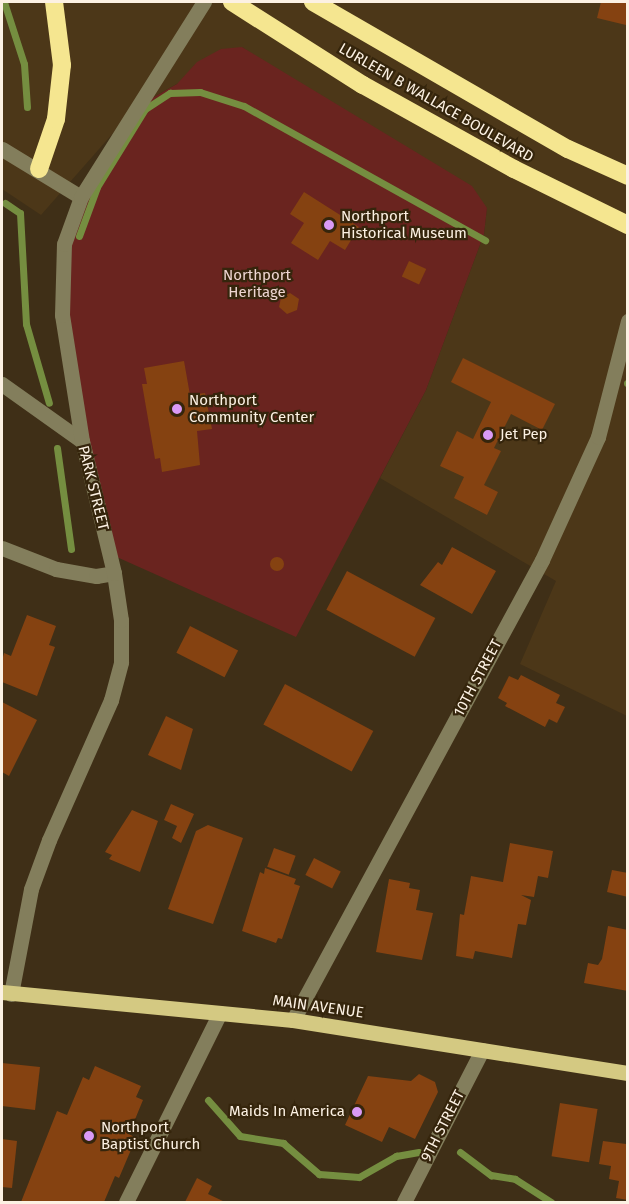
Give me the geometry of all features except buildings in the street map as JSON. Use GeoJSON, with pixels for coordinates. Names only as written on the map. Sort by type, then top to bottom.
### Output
{"type":"FeatureCollection","features":[{"type":"Feature","properties":{"kind":"highway"},"geometry":{"type":"LineString","coordinates":[[39,169],[56,119],[62,65],[54,2]]}},
{"type":"Feature","properties":{"kind":"highway","name":"LURLEEN B WALLACE BOULEVARD"},"geometry":{"type":"LineString","coordinates":[[232,2],[363,85],[514,169],[627,225]]}},
{"type":"Feature","properties":{"kind":"highway","name":"LURLEEN B WALLACE BOULEVARD"},"geometry":{"type":"LineString","coordinates":[[313,2],[352,28],[568,149],[627,176]]}},
{"type":"Feature","properties":{"kind":"highway"},"geometry":{"type":"LineString","coordinates":[[329,2],[352,28]]}},
{"type":"Feature","properties":{"kind":"main road","name":"MAIN AVENUE"},"geometry":{"type":"LineString","coordinates":[[6,993],[293,1020],[627,1073]]}},
{"type":"Feature","properties":{"kind":"street","name":"PARK STREET"},"geometry":{"type":"LineString","coordinates":[[6,993],[31,889],[111,700],[121,662],[121,620],[114,573],[82,441],[62,315],[64,244],[81,197],[204,2]]}},
{"type":"Feature","properties":{"kind":"street"},"geometry":{"type":"LineString","coordinates":[[2,149],[39,169],[81,197]]}},
{"type":"Feature","properties":{"kind":"street","name":"10TH STREET"},"geometry":{"type":"LineString","coordinates":[[293,1020],[542,560],[598,437],[627,321]]}},
{"type":"Feature","properties":{"kind":"street"},"geometry":{"type":"LineString","coordinates":[[2,384],[82,441]]}},
{"type":"Feature","properties":{"kind":"street"},"geometry":{"type":"LineString","coordinates":[[2,548],[56,570],[96,576],[114,573]]}},
{"type":"Feature","properties":{"kind":"street"},"geometry":{"type":"LineString","coordinates":[[126,1203],[220,1013]]}},
{"type":"Feature","properties":{"kind":"street","name":"9TH STREET"},"geometry":{"type":"LineString","coordinates":[[404,1203],[482,1050]]}},
{"type":"Feature","properties":{"kind":"shaded area"},"geometry":{"type":"Polygon","coordinates":[[[2,2],[627,2],[627,716],[520,664],[556,581],[380,478],[426,390],[484,234],[487,208],[242,47],[136,107],[41,215],[2,189],[2,2]]]}},
{"type":"Feature","properties":{"kind":"green space","name":"Northport Heritage"},"geometry":{"type":"Polygon","coordinates":[[[242,47],[472,186],[487,208],[484,234],[426,390],[296,637],[110,554],[62,315],[64,244],[136,107],[177,84],[197,62],[221,49],[242,47]]]}},
{"type":"Feature","properties":{"kind":"waterway"},"geometry":{"type":"LineString","coordinates":[[4,2],[24,64],[27,107]]}},
{"type":"Feature","properties":{"kind":"waterway"},"geometry":{"type":"LineString","coordinates":[[79,236],[97,187],[145,109],[170,93],[200,92],[244,106],[485,240]]}},
{"type":"Feature","properties":{"kind":"waterway"},"geometry":{"type":"LineString","coordinates":[[5,203],[20,213],[26,324],[49,403]]}},
{"type":"Feature","properties":{"kind":"waterway"},"geometry":{"type":"LineString","coordinates":[[57,448],[71,549]]}},
{"type":"Feature","properties":{"kind":"waterway"},"geometry":{"type":"LineString","coordinates":[[208,1100],[240,1136],[283,1143],[319,1174],[359,1177],[396,1156],[419,1152]]}},
{"type":"Feature","properties":{"kind":"waterway"},"geometry":{"type":"LineString","coordinates":[[460,1152],[491,1175],[515,1179],[551,1202]]}},
{"type":"Feature","properties":{"kind":"place","name":"Northport Historical Museum"},"geometry":{"type":"Point","coordinates":[329,225]}},
{"type":"Feature","properties":{"kind":"place","name":"Northport Community Center"},"geometry":{"type":"Point","coordinates":[177,409]}},
{"type":"Feature","properties":{"kind":"place","name":"Jet Pep"},"geometry":{"type":"Point","coordinates":[488,435]}},
{"type":"Feature","properties":{"kind":"place","name":"Maids In America"},"geometry":{"type":"Point","coordinates":[357,1112]}},
{"type":"Feature","properties":{"kind":"place","name":"Northport Baptist Church"},"geometry":{"type":"Point","coordinates":[89,1136]}}]}
